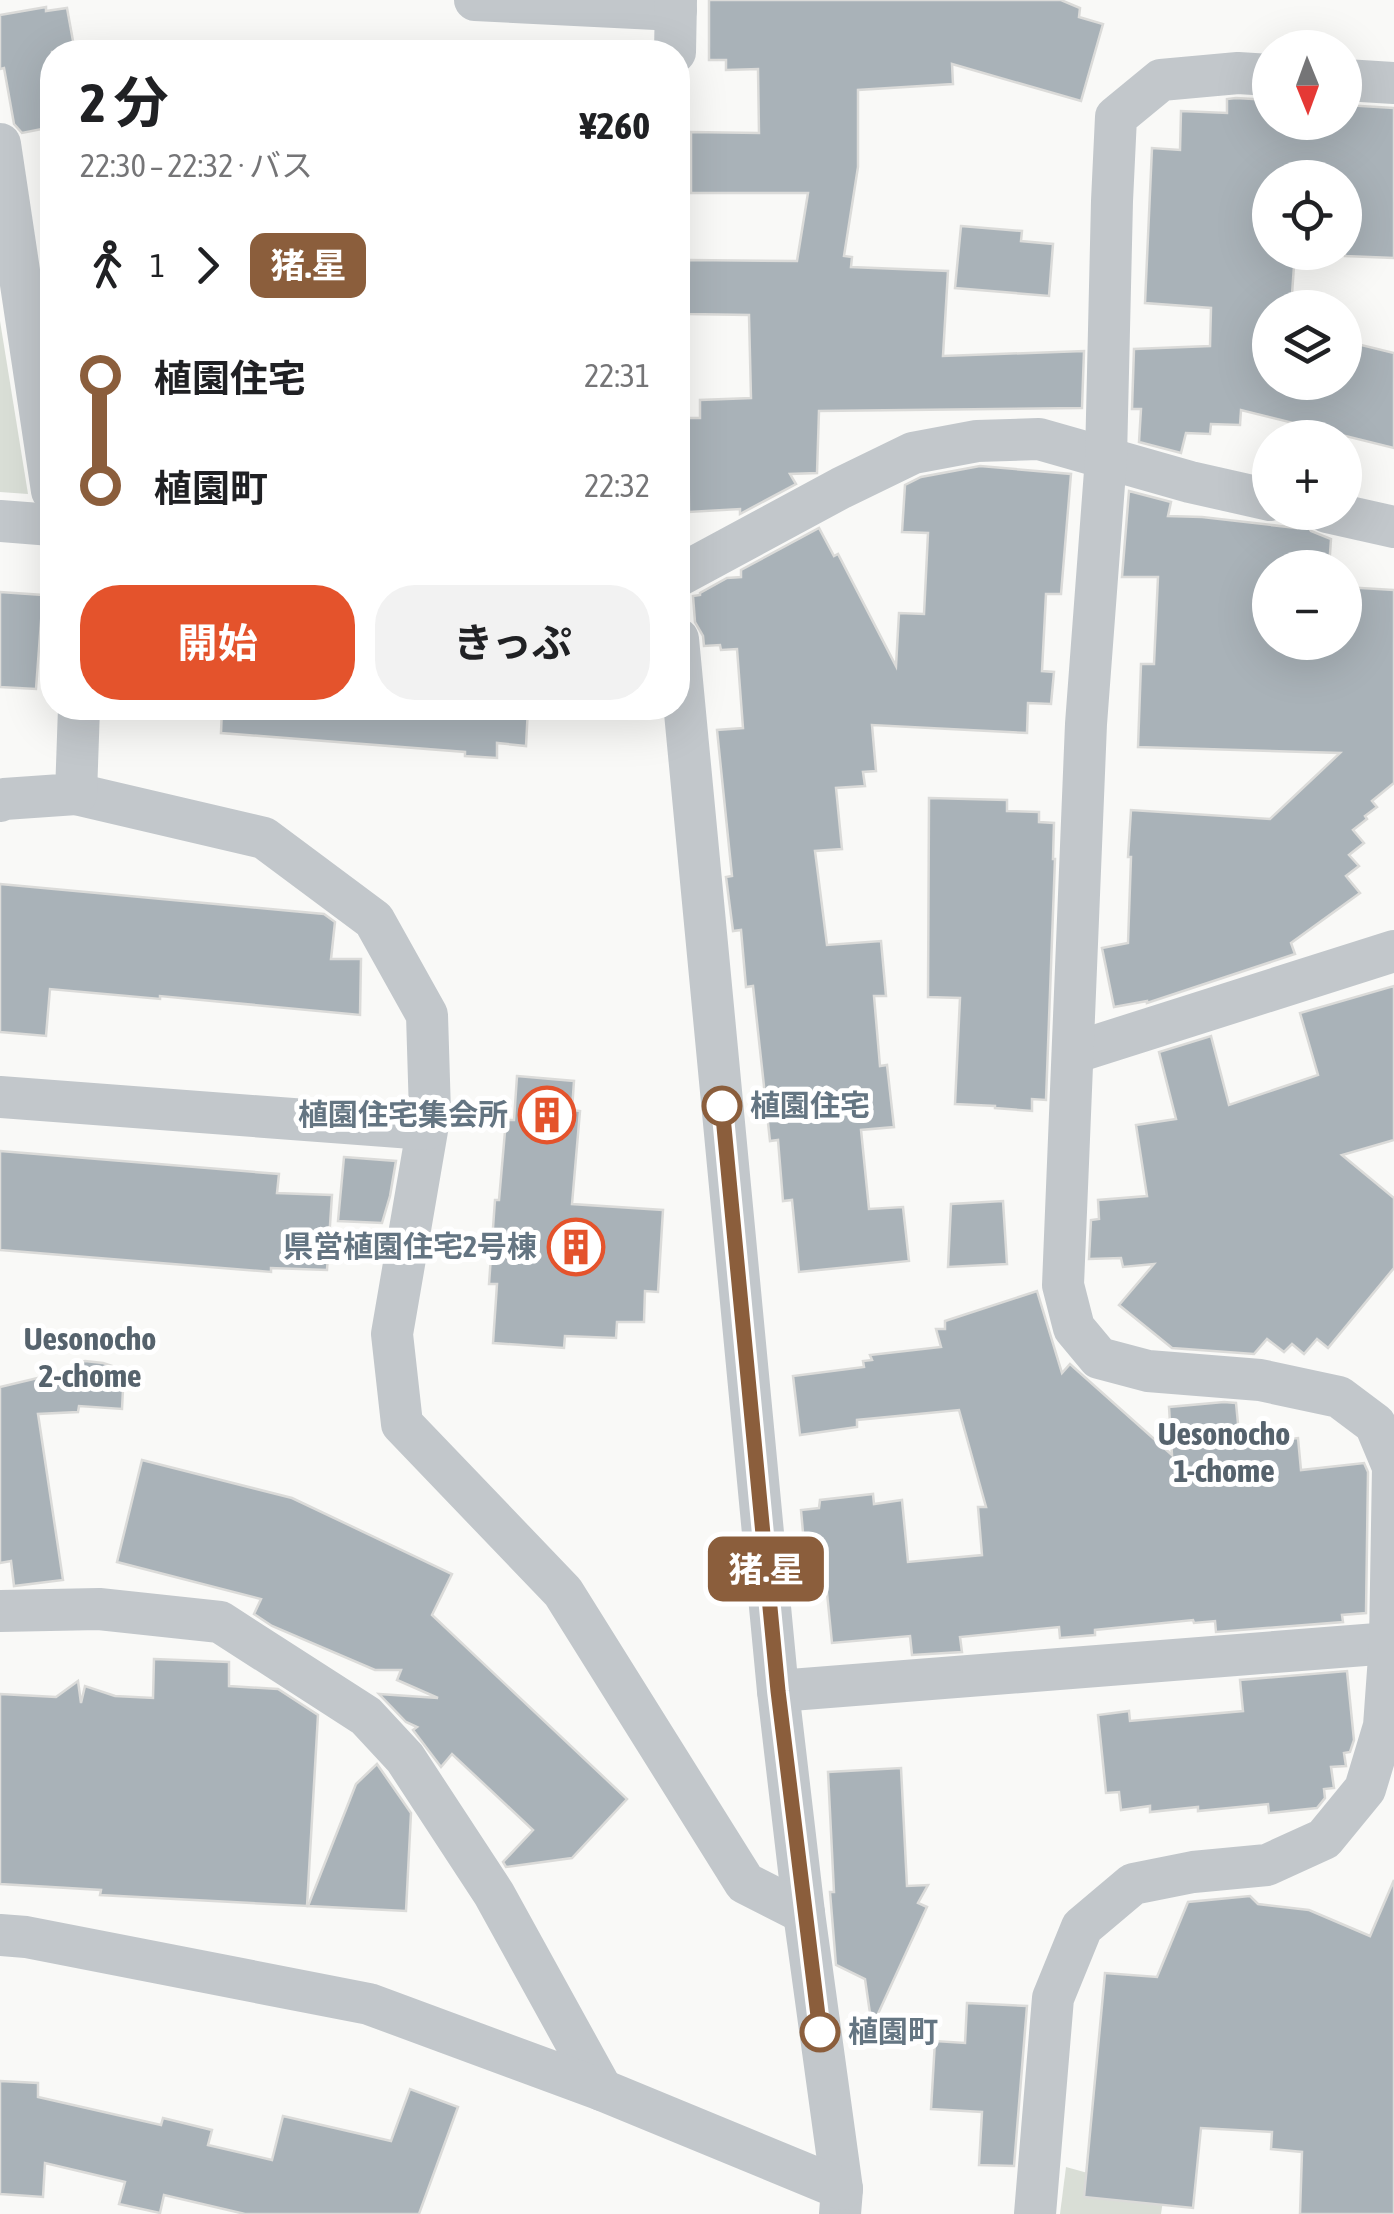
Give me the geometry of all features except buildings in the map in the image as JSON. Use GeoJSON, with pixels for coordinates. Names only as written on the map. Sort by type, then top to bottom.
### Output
{"type":"FeatureCollection","features":[{"type":"Feature","properties":{"kind":"street"},"geometry":{"type":"LineString","coordinates":[[475,0],[676,5],[675,40]]}},
{"type":"Feature","properties":{"kind":"street"},"geometry":{"type":"LineString","coordinates":[[1035,2214],[1052,1998],[1082,1926],[1134,1884],[1193,1872],[1267,1865],[1324,1839],[1365,1789],[1384,1726],[1390,1643],[1393,1467],[1375,1424],[1339,1397],[1260,1380],[1148,1372],[1099,1358],[1074,1328],[1063,1284],[1086,724],[1106,458],[1116,117],[1162,80],[1252,74]]}},
{"type":"Feature","properties":{"kind":"street"},"geometry":{"type":"LineString","coordinates":[[1362,81],[1394,83]]}},
{"type":"Feature","properties":{"kind":"street"},"geometry":{"type":"LineString","coordinates":[[0,144],[40,411]]}},
{"type":"Feature","properties":{"kind":"street"},"geometry":{"type":"LineString","coordinates":[[690,569],[840,488],[913,454],[978,440],[1038,440],[1252,496]]}},
{"type":"Feature","properties":{"kind":"street"},"geometry":{"type":"LineString","coordinates":[[0,520],[40,524]]}},
{"type":"Feature","properties":{"kind":"street"},"geometry":{"type":"LineString","coordinates":[[1362,520],[1394,527]]}},
{"type":"Feature","properties":{"kind":"street"},"geometry":{"type":"LineString","coordinates":[[76,794],[79,720]]}},
{"type":"Feature","properties":{"kind":"street"},"geometry":{"type":"LineString","coordinates":[[686,720],[778,1691],[841,2201]]}},
{"type":"Feature","properties":{"kind":"street"},"geometry":{"type":"LineString","coordinates":[[0,802],[76,794],[264,838],[374,920],[427,1015],[430,1113],[392,1334],[402,1424],[563,1592],[745,1883],[804,1913]]}},
{"type":"Feature","properties":{"kind":"street"},"geometry":{"type":"LineString","coordinates":[[1073,1052],[1394,950]]}},
{"type":"Feature","properties":{"kind":"street"},"geometry":{"type":"LineString","coordinates":[[0,1097],[426,1129]]}},
{"type":"Feature","properties":{"kind":"street"},"geometry":{"type":"LineString","coordinates":[[0,1611],[100,1609],[220,1622],[366,1716],[406,1758],[494,1894],[602,2090]]}},
{"type":"Feature","properties":{"kind":"street"},"geometry":{"type":"LineString","coordinates":[[778,1691],[1390,1643]]}},
{"type":"Feature","properties":{"kind":"street"},"geometry":{"type":"LineString","coordinates":[[0,1935],[26,1936],[368,2004],[602,2090],[841,2201]]}},
{"type":"Feature","properties":{"kind":"shaded area"},"geometry":{"type":"Polygon","coordinates":[[[0,321],[28,494],[0,492],[0,321]]]}},
{"type":"Feature","properties":{"kind":"shaded area"},"geometry":{"type":"Polygon","coordinates":[[[1066,2167],[1164,2194],[1161,2214],[1060,2214],[1066,2167]]]}},
{"type":"Feature","properties":{"kind":"bus line","name":"猪.星"},"geometry":{"type":"LineString","coordinates":[[722,1106],[778,1691],[820,2032]]}},
{"type":"Feature","properties":{"kind":"place","name":"植園住宅"},"geometry":{"type":"Point","coordinates":[722,1106]}},
{"type":"Feature","properties":{"kind":"place","name":"植園住宅集会所"},"geometry":{"type":"Point","coordinates":[547,1115]}},
{"type":"Feature","properties":{"kind":"place","name":"県営植園住宅2号棟"},"geometry":{"type":"Point","coordinates":[576,1247]}},
{"type":"Feature","properties":{"kind":"place","name":"植園町"},"geometry":{"type":"Point","coordinates":[820,2032]}},
{"type":"Feature","properties":{"kind":"district","name":"Uesonocho 2-chome"},"geometry":{"type":"Point","coordinates":[90,1358]}},
{"type":"Feature","properties":{"kind":"district","name":"Uesonocho 1-chome"},"geometry":{"type":"Point","coordinates":[1224,1452]}}]}
